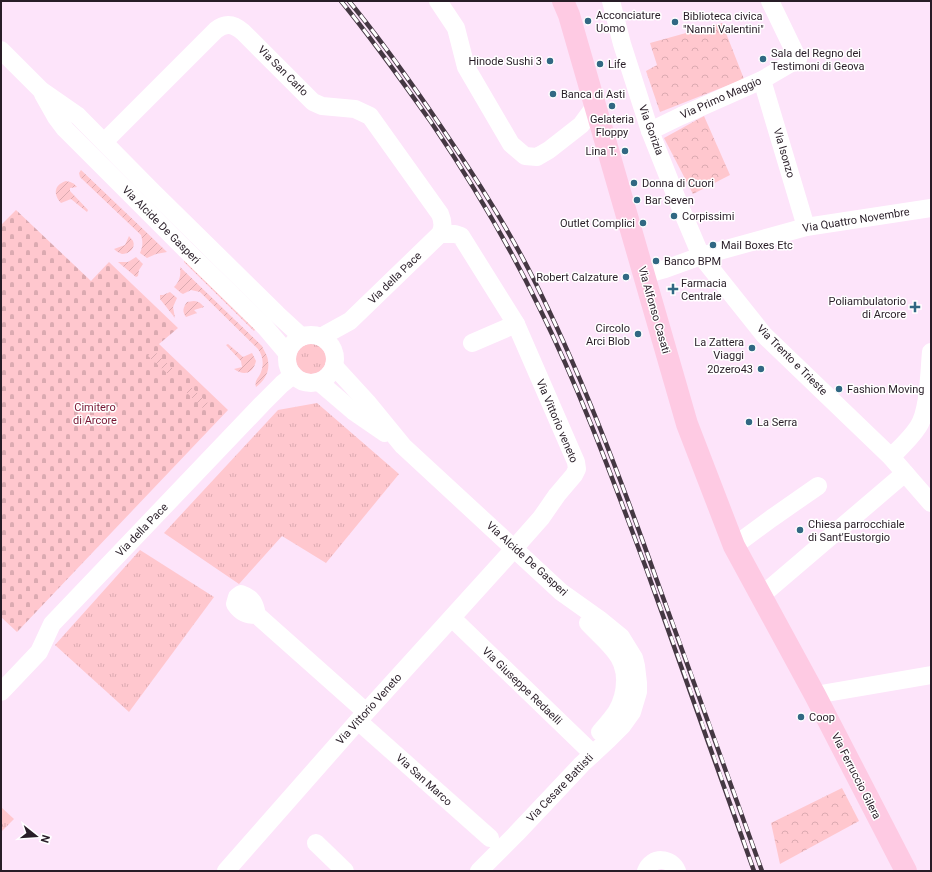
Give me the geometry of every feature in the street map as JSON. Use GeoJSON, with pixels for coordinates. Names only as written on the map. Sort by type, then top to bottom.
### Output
{"type":"FeatureCollection","features":[{"type":"Feature","properties":{"kind":"main road","name":"Via Alfonso Casati"},"geometry":{"type":"LineString","coordinates":[[567,6],[687,424],[734,546],[761,596]]}},
{"type":"Feature","properties":{"kind":"main road","name":"Via Ferruccio Gilera"},"geometry":{"type":"LineString","coordinates":[[761,596],[815,695],[906,871]]}},
{"type":"Feature","properties":{"kind":"street"},"geometry":{"type":"LineString","coordinates":[[438,1],[456,28],[466,67],[511,144],[525,156],[537,157],[549,150],[581,126],[595,106]]}},
{"type":"Feature","properties":{"kind":"street","name":"Via Gorizia"},"geometry":{"type":"LineString","coordinates":[[610,1],[650,131],[701,256]]}},
{"type":"Feature","properties":{"kind":"street","name":"Via Primo Maggio"},"geometry":{"type":"LineString","coordinates":[[650,131],[762,80],[798,59],[770,1]]}},
{"type":"Feature","properties":{"kind":"street","name":"Via San Carlo"},"geometry":{"type":"LineString","coordinates":[[104,142],[216,30],[224,25],[234,25],[239,28],[313,102],[322,106],[355,109],[370,116],[440,214],[443,226],[440,234]]}},
{"type":"Feature","properties":{"kind":"street","name":"Via Alcide De Gasperi"},"geometry":{"type":"LineString","coordinates":[[1,50],[42,91],[72,112],[104,142],[277,314],[302,336]]}},
{"type":"Feature","properties":{"kind":"street","name":"Via Isonzo"},"geometry":{"type":"LineString","coordinates":[[762,80],[806,227]]}},
{"type":"Feature","properties":{"kind":"street","name":"Via Alcide De Gasperi"},"geometry":{"type":"LineString","coordinates":[[42,91],[56,117],[69,133],[265,327],[287,353]]}},
{"type":"Feature","properties":{"kind":"street"},"geometry":{"type":"LineString","coordinates":[[931,205],[931,214]]}},
{"type":"Feature","properties":{"kind":"street","name":"Via Quattro Novembre"},"geometry":{"type":"LineString","coordinates":[[643,275],[701,256],[806,227],[931,208]]}},
{"type":"Feature","properties":{"kind":"street","name":"Via della Pace"},"geometry":{"type":"LineString","coordinates":[[330,351],[350,321],[440,234]]}},
{"type":"Feature","properties":{"kind":"street","name":"Via Vittorio veneto"},"geometry":{"type":"LineString","coordinates":[[440,234],[455,234],[461,236],[516,324],[576,462],[576,471],[574,475],[557,495],[541,518],[514,548]]}},
{"type":"Feature","properties":{"kind":"street","name":"Via Trento e Trieste"},"geometry":{"type":"LineString","coordinates":[[701,256],[764,335],[891,458],[931,503]]}},
{"type":"Feature","properties":{"kind":"street"},"geometry":{"type":"LineString","coordinates":[[472,343],[516,324]]}},
{"type":"Feature","properties":{"kind":"street"},"geometry":{"type":"LineString","coordinates":[[312,335],[330,351],[329,376],[320,382],[312,384],[305,383],[298,380],[288,369],[287,353],[295,340],[302,336],[312,335]]}},
{"type":"Feature","properties":{"kind":"street","name":"Via Alcide De Gasperi"},"geometry":{"type":"LineString","coordinates":[[330,351],[367,402],[403,446]]}},
{"type":"Feature","properties":{"kind":"street"},"geometry":{"type":"LineString","coordinates":[[891,458],[918,427],[924,416],[931,352]]}},
{"type":"Feature","properties":{"kind":"street","name":"Via della Pace"},"geometry":{"type":"LineString","coordinates":[[1,692],[38,652],[52,624],[262,404],[293,375]]}},
{"type":"Feature","properties":{"kind":"street","name":"Via Alcide De Gasperi"},"geometry":{"type":"LineString","coordinates":[[320,382],[353,411],[403,446],[561,592],[614,631],[625,643],[634,658],[636,666],[638,692],[629,700]]}},
{"type":"Feature","properties":{"kind":"street"},"geometry":{"type":"LineString","coordinates":[[761,596],[905,473]]}},
{"type":"Feature","properties":{"kind":"street"},"geometry":{"type":"LineString","coordinates":[[734,546],[818,486]]}},
{"type":"Feature","properties":{"kind":"street","name":"Via Vittorio Veneto"},"geometry":{"type":"LineString","coordinates":[[226,871],[514,548]]}},
{"type":"Feature","properties":{"kind":"street","name":"Via San Marco"},"geometry":{"type":"LineString","coordinates":[[258,615],[362,717],[490,838]]}},
{"type":"Feature","properties":{"kind":"street","name":"Via Giuseppe Redaelli"},"geometry":{"type":"LineString","coordinates":[[452,618],[589,750]]}},
{"type":"Feature","properties":{"kind":"street"},"geometry":{"type":"LineString","coordinates":[[815,695],[931,675]]}},
{"type":"Feature","properties":{"kind":"street","name":"Via Cesare Battisti"},"geometry":{"type":"LineString","coordinates":[[474,871],[489,851],[510,828],[589,750],[622,726],[632,712],[629,700]]}},
{"type":"Feature","properties":{"kind":"street","name":"Via Cesare Battisti"},"geometry":{"type":"LineString","coordinates":[[479,871],[582,764],[589,750]]}},
{"type":"Feature","properties":{"kind":"street"},"geometry":{"type":"LineString","coordinates":[[316,843],[345,871]]}},
{"type":"Feature","properties":{"kind":"street"},"geometry":{"type":"LineString","coordinates":[[646,871],[650,864],[658,860],[663,860],[672,864],[677,871]]}},
{"type":"Feature","properties":{"kind":"green space"},"geometry":{"type":"Polygon","coordinates":[[[722,23],[744,79],[660,112],[646,71],[657,65],[650,43],[722,23]]]}},
{"type":"Feature","properties":{"kind":"green space"},"geometry":{"type":"Polygon","coordinates":[[[704,116],[730,175],[693,194],[664,138],[704,116]]]}},
{"type":"Feature","properties":{"kind":"green space"},"geometry":{"type":"Polygon","coordinates":[[[81,170],[167,252],[156,254],[147,258],[140,253],[142,248],[141,235],[80,177],[79,173],[81,170]]]}},
{"type":"Feature","properties":{"kind":"green space"},"geometry":{"type":"Polygon","coordinates":[[[66,181],[77,187],[70,188],[70,191],[88,210],[87,212],[71,199],[61,203],[58,200],[56,193],[57,187],[66,181]]]}},
{"type":"Feature","properties":{"kind":"green space","name":"Cimitero di Arcore"},"geometry":{"type":"Polygon","coordinates":[[[16,210],[91,281],[109,262],[178,328],[159,344],[228,410],[17,632],[1,617],[1,225],[16,210]]]}},
{"type":"Feature","properties":{"kind":"green space"},"geometry":{"type":"Polygon","coordinates":[[[129,236],[133,240],[134,244],[131,250],[122,254],[114,249],[125,245],[129,236]]]}},
{"type":"Feature","properties":{"kind":"green space"},"geometry":{"type":"Polygon","coordinates":[[[136,257],[143,264],[139,270],[138,276],[136,277],[118,262],[128,262],[136,257]]]}},
{"type":"Feature","properties":{"kind":"green space"},"geometry":{"type":"Polygon","coordinates":[[[184,258],[258,326],[254,331],[184,262],[184,258]]]}},
{"type":"Feature","properties":{"kind":"green space"},"geometry":{"type":"Polygon","coordinates":[[[180,267],[262,346],[267,357],[268,369],[262,382],[256,387],[257,379],[261,372],[263,363],[258,349],[200,292],[191,290],[183,294],[174,287],[180,278],[180,267]]]}},
{"type":"Feature","properties":{"kind":"green space"},"geometry":{"type":"Polygon","coordinates":[[[170,292],[177,298],[173,307],[175,318],[160,299],[160,295],[170,292]]]}},
{"type":"Feature","properties":{"kind":"green space"},"geometry":{"type":"Polygon","coordinates":[[[187,302],[199,302],[204,307],[194,310],[197,313],[186,317],[184,310],[187,302]]]}},
{"type":"Feature","properties":{"kind":"green space"},"geometry":{"type":"Polygon","coordinates":[[[228,344],[243,357],[252,353],[256,361],[253,369],[245,373],[241,373],[234,369],[242,367],[241,361],[226,345],[228,344]]]}},
{"type":"Feature","properties":{"kind":"green space"},"geometry":{"type":"Polygon","coordinates":[[[311,344],[317,345],[325,353],[325,365],[317,373],[311,374],[305,373],[297,365],[296,359],[297,353],[305,345],[311,344]]]}},
{"type":"Feature","properties":{"kind":"green space"},"geometry":{"type":"Polygon","coordinates":[[[153,350],[173,369],[168,374],[148,356],[153,350]]]}},
{"type":"Feature","properties":{"kind":"green space"},"geometry":{"type":"Polygon","coordinates":[[[189,385],[210,405],[205,410],[184,390],[189,385]]]}},
{"type":"Feature","properties":{"kind":"green space"},"geometry":{"type":"Polygon","coordinates":[[[317,403],[399,474],[326,563],[282,536],[239,584],[164,533],[278,410],[317,403]]]}},
{"type":"Feature","properties":{"kind":"green space"},"geometry":{"type":"Polygon","coordinates":[[[140,550],[214,597],[129,712],[55,645],[140,550]]]}},
{"type":"Feature","properties":{"kind":"green space"},"geometry":{"type":"Polygon","coordinates":[[[842,788],[859,821],[780,864],[771,823],[842,788]]]}},
{"type":"Feature","properties":{"kind":"green space"},"geometry":{"type":"Polygon","coordinates":[[[1,807],[14,819],[1,832],[1,807]]]}},
{"type":"Feature","properties":{"kind":"railway"},"geometry":{"type":"LineString","coordinates":[[341,1],[431,122],[460,167],[515,259],[539,307],[569,371],[634,535],[754,871]]}},
{"type":"Feature","properties":{"kind":"railway"},"geometry":{"type":"LineString","coordinates":[[349,1],[399,66],[468,167],[518,250],[548,309],[582,384],[628,500],[762,871]]}},
{"type":"Feature","properties":{"kind":"place","name":"Acconciature Uomo"},"geometry":{"type":"Point","coordinates":[588,21]}},
{"type":"Feature","properties":{"kind":"place","name":"Biblioteca civica \"Nanni Valentini\""},"geometry":{"type":"Point","coordinates":[675,22]}},
{"type":"Feature","properties":{"kind":"place","name":"Sala del Regno dei Testimoni di Geova"},"geometry":{"type":"Point","coordinates":[763,59]}},
{"type":"Feature","properties":{"kind":"place","name":"Hinode Sushi 3"},"geometry":{"type":"Point","coordinates":[550,61]}},
{"type":"Feature","properties":{"kind":"place","name":"Life"},"geometry":{"type":"Point","coordinates":[600,64]}},
{"type":"Feature","properties":{"kind":"place","name":"Banca di Asti"},"geometry":{"type":"Point","coordinates":[553,94]}},
{"type":"Feature","properties":{"kind":"place","name":"Gelateria Floppy"},"geometry":{"type":"Point","coordinates":[612,106]}},
{"type":"Feature","properties":{"kind":"place","name":"Lina T."},"geometry":{"type":"Point","coordinates":[625,151]}},
{"type":"Feature","properties":{"kind":"place","name":"Donna di Cuori"},"geometry":{"type":"Point","coordinates":[634,183]}},
{"type":"Feature","properties":{"kind":"place","name":"Bar Seven"},"geometry":{"type":"Point","coordinates":[637,200]}},
{"type":"Feature","properties":{"kind":"place","name":"Corpissimi"},"geometry":{"type":"Point","coordinates":[674,216]}},
{"type":"Feature","properties":{"kind":"place","name":"Outlet Complici"},"geometry":{"type":"Point","coordinates":[643,223]}},
{"type":"Feature","properties":{"kind":"place","name":"Mail Boxes Etc"},"geometry":{"type":"Point","coordinates":[713,245]}},
{"type":"Feature","properties":{"kind":"place","name":"Banco BPM"},"geometry":{"type":"Point","coordinates":[656,261]}},
{"type":"Feature","properties":{"kind":"place","name":"Robert Calzature"},"geometry":{"type":"Point","coordinates":[626,277]}},
{"type":"Feature","properties":{"kind":"place","name":"Farmacia Centrale"},"geometry":{"type":"Point","coordinates":[673,289]}},
{"type":"Feature","properties":{"kind":"place","name":"Poliambulatorio di Arcore"},"geometry":{"type":"Point","coordinates":[915,307]}},
{"type":"Feature","properties":{"kind":"place","name":"Circolo Arci Blob"},"geometry":{"type":"Point","coordinates":[638,334]}},
{"type":"Feature","properties":{"kind":"place","name":"La Zattera Viaggi"},"geometry":{"type":"Point","coordinates":[752,348]}},
{"type":"Feature","properties":{"kind":"place","name":"20zero43"},"geometry":{"type":"Point","coordinates":[761,369]}},
{"type":"Feature","properties":{"kind":"place","name":"Fashion Moving"},"geometry":{"type":"Point","coordinates":[839,389]}},
{"type":"Feature","properties":{"kind":"place","name":"La Serra"},"geometry":{"type":"Point","coordinates":[749,422]}},
{"type":"Feature","properties":{"kind":"place","name":"Chiesa parrocchiale di Sant'Eustorgio"},"geometry":{"type":"Point","coordinates":[800,530]}},
{"type":"Feature","properties":{"kind":"place","name":"Coop"},"geometry":{"type":"Point","coordinates":[801,717]}}]}
